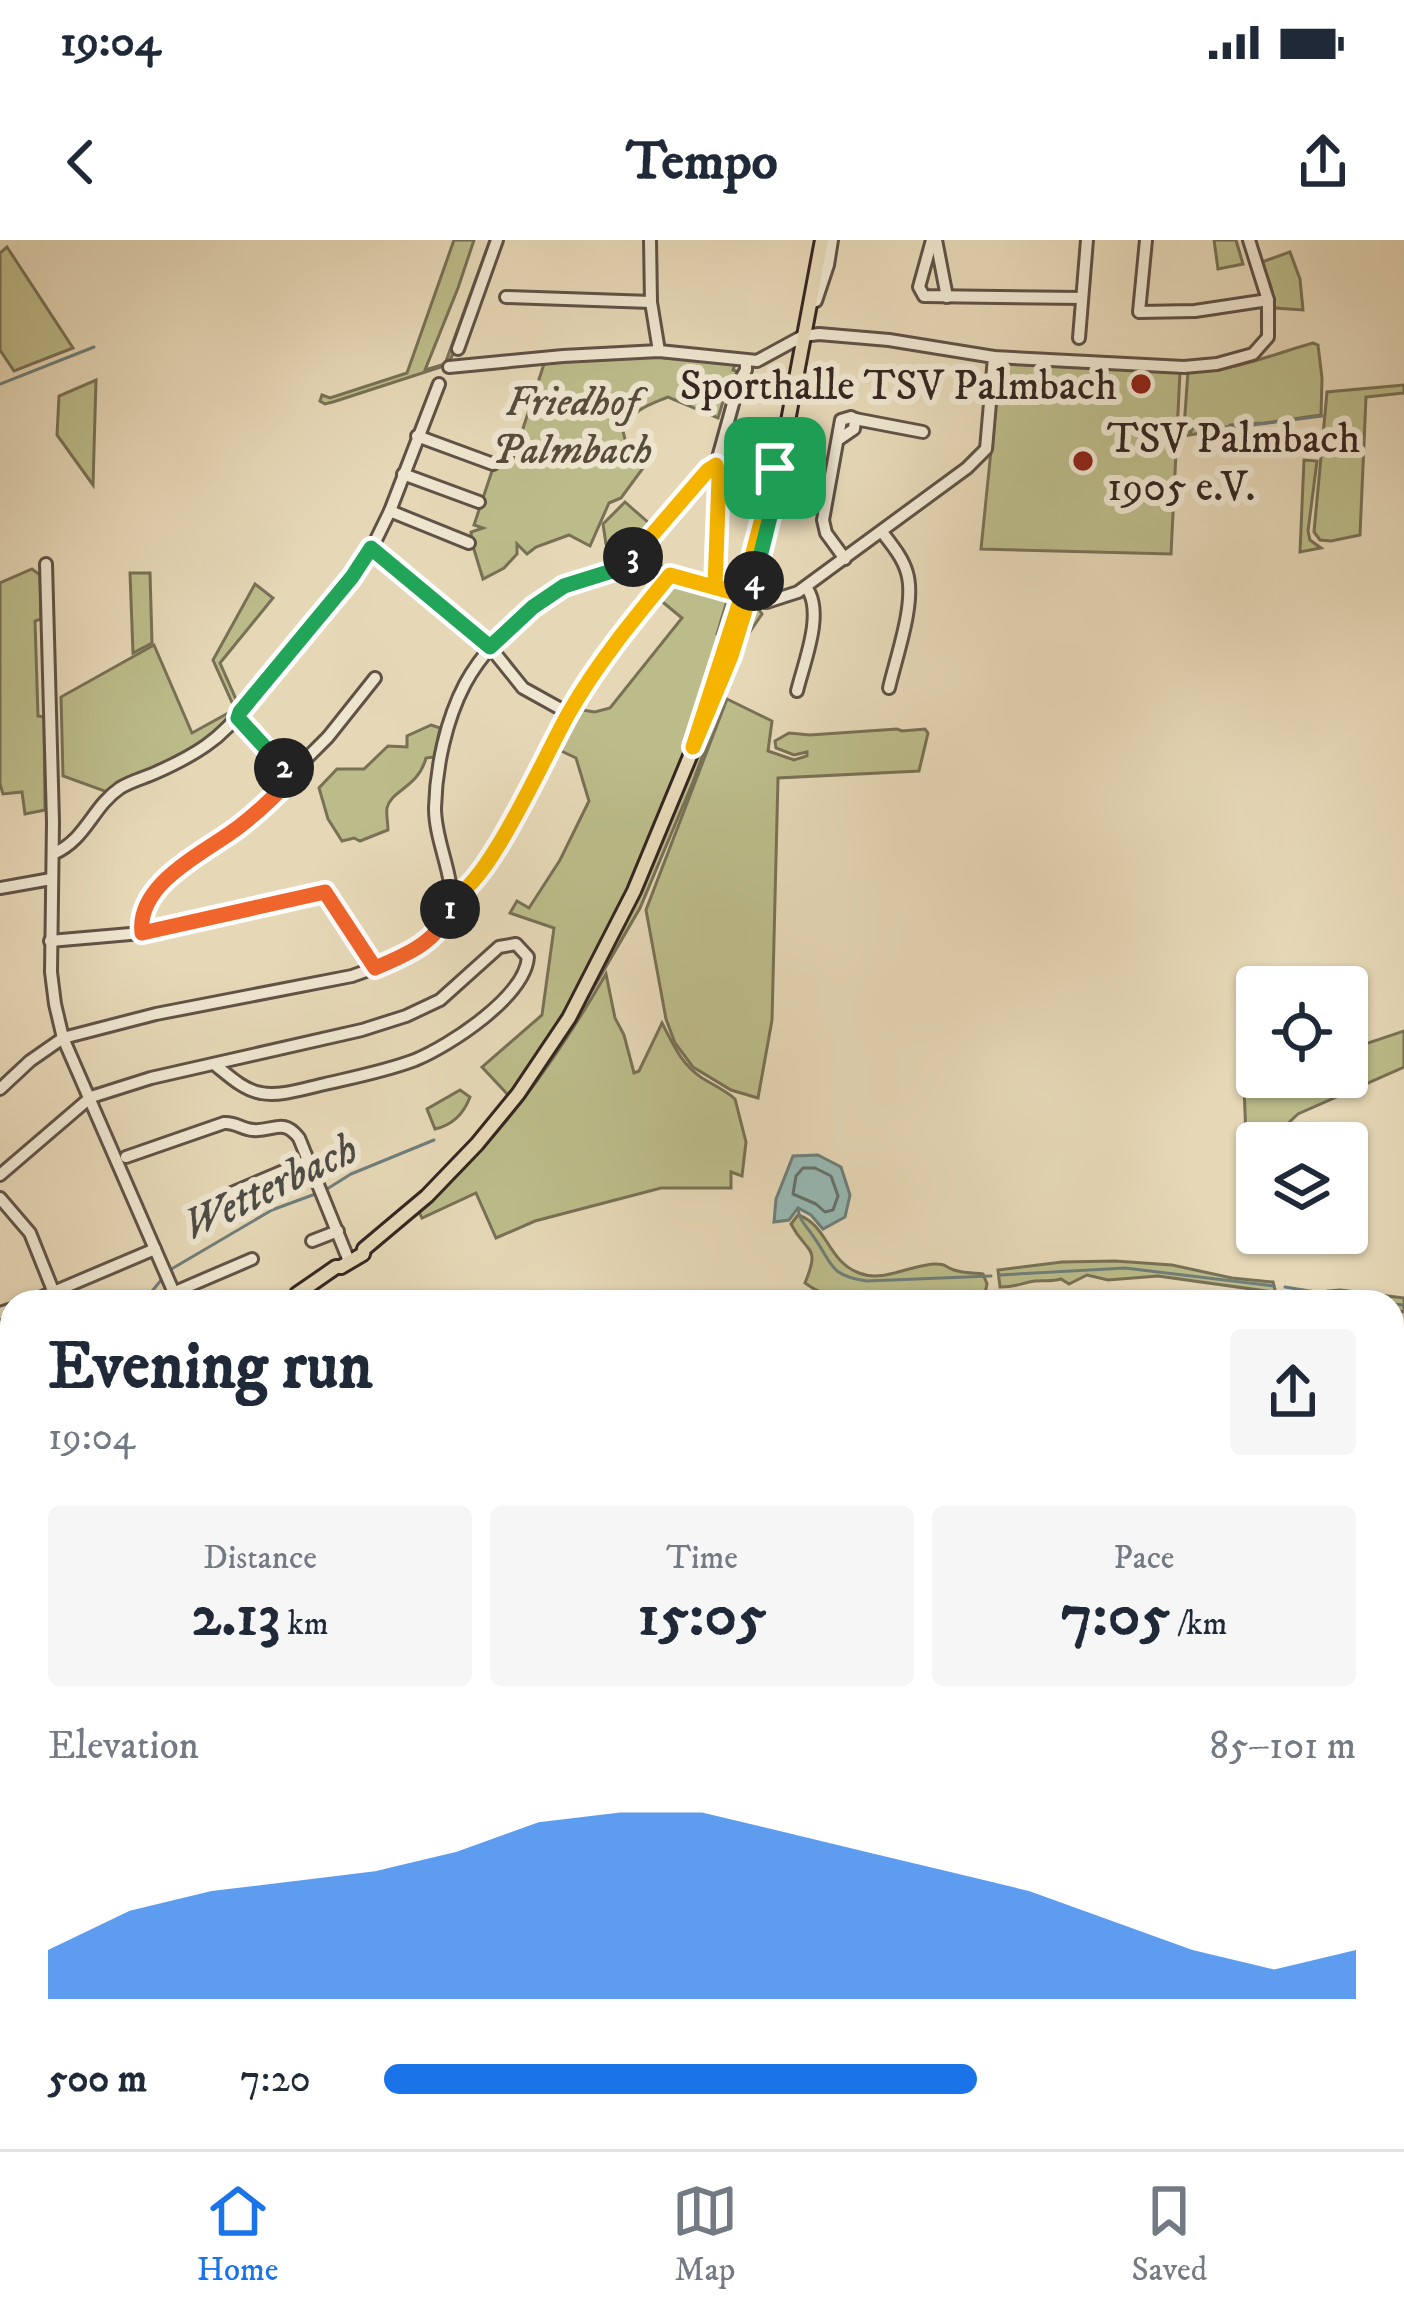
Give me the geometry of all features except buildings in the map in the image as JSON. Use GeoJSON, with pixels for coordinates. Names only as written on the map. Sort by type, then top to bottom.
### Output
{"type":"FeatureCollection","features":[{"type":"Feature","properties":{"kind":"main road"},"geometry":{"type":"LineString","coordinates":[[303,1290],[352,1259],[427,1196],[477,1144],[552,1044],[617,927],[693,747],[766,539],[822,240]]}},
{"type":"Feature","properties":{"kind":"street"},"geometry":{"type":"LineString","coordinates":[[458,349],[497,240]]}},
{"type":"Feature","properties":{"kind":"street"},"geometry":{"type":"LineString","coordinates":[[650,240],[651,302],[659,351]]}},
{"type":"Feature","properties":{"kind":"street"},"geometry":{"type":"LineString","coordinates":[[808,303],[816,301],[832,240]]}},
{"type":"Feature","properties":{"kind":"street"},"geometry":{"type":"LineString","coordinates":[[933,240],[919,287],[925,296],[1082,298]]}},
{"type":"Feature","properties":{"kind":"street"},"geometry":{"type":"LineString","coordinates":[[933,240],[947,297]]}},
{"type":"Feature","properties":{"kind":"street"},"geometry":{"type":"LineString","coordinates":[[1079,338],[1087,240]]}},
{"type":"Feature","properties":{"kind":"street"},"geometry":{"type":"LineString","coordinates":[[1146,240],[1139,311],[1195,311],[1268,300]]}},
{"type":"Feature","properties":{"kind":"street"},"geometry":{"type":"LineString","coordinates":[[448,367],[659,351],[746,362],[757,361],[803,336],[843,334],[994,357],[1184,367],[1217,364],[1252,354],[1268,338],[1268,300],[1249,240]]}},
{"type":"Feature","properties":{"kind":"street"},"geometry":{"type":"LineString","coordinates":[[506,297],[651,302]]}},
{"type":"Feature","properties":{"kind":"street"},"geometry":{"type":"LineString","coordinates":[[0,1089],[63,1038],[156,1014],[352,976],[406,955],[433,936],[445,923],[451,904],[436,832],[439,770],[461,693],[490,647],[564,586],[628,566],[767,602],[806,587],[967,468],[986,448],[994,357]]}},
{"type":"Feature","properties":{"kind":"street"},"geometry":{"type":"LineString","coordinates":[[715,586],[716,465],[746,362]]}},
{"type":"Feature","properties":{"kind":"street"},"geometry":{"type":"LineString","coordinates":[[53,854],[70,847],[123,786],[199,752],[238,718],[371,548],[439,384]]}},
{"type":"Feature","properties":{"kind":"street"},"geometry":{"type":"LineString","coordinates":[[844,559],[823,520],[841,420],[850,417],[923,432]]}},
{"type":"Feature","properties":{"kind":"street"},"geometry":{"type":"LineString","coordinates":[[417,436],[493,464]]}},
{"type":"Feature","properties":{"kind":"street"},"geometry":{"type":"LineString","coordinates":[[628,566],[716,465]]}},
{"type":"Feature","properties":{"kind":"street"},"geometry":{"type":"LineString","coordinates":[[403,474],[479,502]]}},
{"type":"Feature","properties":{"kind":"street"},"geometry":{"type":"LineString","coordinates":[[390,511],[469,543]]}},
{"type":"Feature","properties":{"kind":"street"},"geometry":{"type":"LineString","coordinates":[[882,532],[900,557],[910,597],[889,688]]}},
{"type":"Feature","properties":{"kind":"street"},"geometry":{"type":"LineString","coordinates":[[371,548],[490,647],[523,688],[568,713]]}},
{"type":"Feature","properties":{"kind":"street"},"geometry":{"type":"LineString","coordinates":[[46,564],[53,992],[63,1038],[173,1290]]}},
{"type":"Feature","properties":{"kind":"street"},"geometry":{"type":"LineString","coordinates":[[451,904],[470,888],[493,854],[568,713],[670,575]]}},
{"type":"Feature","properties":{"kind":"street"},"geometry":{"type":"LineString","coordinates":[[797,691],[815,611],[806,587]]}},
{"type":"Feature","properties":{"kind":"street"},"geometry":{"type":"LineString","coordinates":[[142,933],[140,921],[146,908],[168,878],[263,808],[376,678]]}},
{"type":"Feature","properties":{"kind":"street"},"geometry":{"type":"LineString","coordinates":[[238,718],[290,775]]}},
{"type":"Feature","properties":{"kind":"street"},"geometry":{"type":"LineString","coordinates":[[0,888],[50,879]]}},
{"type":"Feature","properties":{"kind":"street"},"geometry":{"type":"LineString","coordinates":[[50,941],[142,933],[325,892],[375,968]]}},
{"type":"Feature","properties":{"kind":"street"},"geometry":{"type":"LineString","coordinates":[[0,1175],[91,1097],[151,1078],[406,1016],[440,1000],[499,947],[511,943],[528,957],[514,988],[454,1040],[415,1060],[273,1094],[250,1089],[214,1064]]}},
{"type":"Feature","properties":{"kind":"street"},"geometry":{"type":"LineString","coordinates":[[127,1157],[233,1122],[253,1130],[292,1129],[352,1259]]}},
{"type":"Feature","properties":{"kind":"street"},"geometry":{"type":"LineString","coordinates":[[208,1203],[307,1161]]}},
{"type":"Feature","properties":{"kind":"street"},"geometry":{"type":"LineString","coordinates":[[0,1198],[30,1233],[52,1290]]}},
{"type":"Feature","properties":{"kind":"street"},"geometry":{"type":"LineString","coordinates":[[312,1241],[338,1232]]}},
{"type":"Feature","properties":{"kind":"street"},"geometry":{"type":"LineString","coordinates":[[60,1290],[155,1249]]}},
{"type":"Feature","properties":{"kind":"street"},"geometry":{"type":"LineString","coordinates":[[190,1290],[252,1259]]}},
{"type":"Feature","properties":{"kind":"green space"},"geometry":{"type":"Polygon","coordinates":[[[454,240],[474,240],[425,370],[445,364],[490,240],[494,240],[447,365],[333,402],[320,401],[322,395],[330,398],[407,373],[454,240]]]}},
{"type":"Feature","properties":{"kind":"green space"},"geometry":{"type":"Polygon","coordinates":[[[1214,240],[1236,240],[1243,264],[1218,269],[1214,240]]]}},
{"type":"Feature","properties":{"kind":"green space"},"geometry":{"type":"Polygon","coordinates":[[[7,247],[73,348],[14,371],[0,350],[0,253],[7,247]]]}},
{"type":"Feature","properties":{"kind":"green space"},"geometry":{"type":"Polygon","coordinates":[[[1290,252],[1300,279],[1303,310],[1275,308],[1262,262],[1290,252]]]}},
{"type":"Feature","properties":{"kind":"green space"},"geometry":{"type":"Polygon","coordinates":[[[1318,345],[1322,378],[1321,415],[1230,425],[1184,436],[1192,428],[1184,428],[1188,371],[1235,366],[1318,345]]]}},
{"type":"Feature","properties":{"kind":"green space","name":"Friedhof Palmbach"},"geometry":{"type":"Polygon","coordinates":[[[655,353],[655,357],[735,364],[733,370],[739,372],[718,418],[668,397],[642,409],[623,431],[629,456],[646,464],[621,498],[609,503],[590,546],[569,535],[527,554],[517,544],[517,554],[504,568],[483,579],[471,532],[483,528],[474,525],[494,465],[513,459],[545,361],[655,353]]]}},
{"type":"Feature","properties":{"kind":"green space","name":"TSV Palmbach 1905 e.V."},"geometry":{"type":"Polygon","coordinates":[[[1000,362],[1180,372],[1171,554],[981,549],[1000,362]]]}},
{"type":"Feature","properties":{"kind":"green space"},"geometry":{"type":"Polygon","coordinates":[[[96,380],[93,485],[57,435],[59,396],[96,380]]]}},
{"type":"Feature","properties":{"kind":"green space"},"geometry":{"type":"Polygon","coordinates":[[[1404,385],[1404,393],[1366,397],[1360,535],[1320,540],[1314,532],[1327,392],[1404,385]]]}},
{"type":"Feature","properties":{"kind":"green space"},"geometry":{"type":"Polygon","coordinates":[[[1304,460],[1317,461],[1308,531],[1310,540],[1321,548],[1300,552],[1304,460]]]}},
{"type":"Feature","properties":{"kind":"green space"},"geometry":{"type":"Polygon","coordinates":[[[625,502],[651,525],[629,551],[606,544],[603,524],[625,502]]]}},
{"type":"Feature","properties":{"kind":"green space"},"geometry":{"type":"Polygon","coordinates":[[[32,569],[40,575],[41,619],[35,621],[38,716],[44,717],[45,810],[25,814],[22,792],[3,794],[0,784],[0,583],[32,569]]]}},
{"type":"Feature","properties":{"kind":"green space"},"geometry":{"type":"Polygon","coordinates":[[[130,573],[150,573],[152,643],[133,653],[130,573]]]}},
{"type":"Feature","properties":{"kind":"green space"},"geometry":{"type":"Polygon","coordinates":[[[255,584],[273,598],[220,663],[239,706],[217,732],[183,756],[107,792],[63,776],[61,697],[154,645],[192,733],[230,712],[234,707],[213,660],[255,584]]]}},
{"type":"Feature","properties":{"kind":"green space"},"geometry":{"type":"Polygon","coordinates":[[[672,585],[727,601],[717,634],[723,636],[705,699],[615,917],[577,990],[509,1096],[482,1067],[542,1015],[554,928],[510,913],[517,901],[529,908],[589,801],[576,758],[555,748],[575,709],[610,708],[682,618],[659,599],[672,585]]]}},
{"type":"Feature","properties":{"kind":"green space"},"geometry":{"type":"Polygon","coordinates":[[[758,608],[762,614],[745,639],[640,908],[568,1032],[529,1087],[607,955],[747,617],[758,608]]]}},
{"type":"Feature","properties":{"kind":"green space"},"geometry":{"type":"Polygon","coordinates":[[[727,699],[772,721],[768,751],[794,760],[807,752],[794,755],[776,748],[775,741],[789,733],[925,729],[928,733],[919,771],[778,778],[772,1020],[758,1098],[731,1090],[693,1067],[675,1043],[666,1019],[646,910],[727,699]]]}},
{"type":"Feature","properties":{"kind":"green space"},"geometry":{"type":"Polygon","coordinates":[[[431,725],[440,728],[434,757],[426,758],[417,776],[389,802],[388,830],[360,841],[342,841],[328,819],[319,788],[337,769],[364,769],[388,746],[407,747],[407,736],[431,725]]]}},
{"type":"Feature","properties":{"kind":"green space"},"geometry":{"type":"Polygon","coordinates":[[[606,974],[634,1073],[662,1023],[688,1066],[735,1099],[746,1142],[742,1176],[731,1172],[731,1188],[661,1188],[535,1221],[496,1238],[476,1193],[422,1218],[419,1212],[474,1158],[522,1100],[606,974]]]}},
{"type":"Feature","properties":{"kind":"green space"},"geometry":{"type":"Polygon","coordinates":[[[1404,1031],[1404,1067],[1368,1083],[1368,1043],[1404,1031]]]}},
{"type":"Feature","properties":{"kind":"green space"},"geometry":{"type":"Polygon","coordinates":[[[460,1090],[470,1097],[465,1108],[435,1129],[427,1109],[460,1090]]]}},
{"type":"Feature","properties":{"kind":"green space"},"geometry":{"type":"Polygon","coordinates":[[[1244,1098],[1334,1098],[1289,1122],[1245,1122],[1244,1098]]]}},
{"type":"Feature","properties":{"kind":"green space"},"geometry":{"type":"Polygon","coordinates":[[[798,1215],[808,1220],[840,1260],[859,1273],[888,1275],[942,1264],[983,1274],[986,1290],[816,1290],[805,1283],[812,1255],[791,1224],[798,1215]]]}},
{"type":"Feature","properties":{"kind":"green space"},"geometry":{"type":"Polygon","coordinates":[[[1062,1262],[1172,1265],[1273,1282],[1275,1290],[1158,1276],[1108,1280],[1087,1275],[1069,1284],[1061,1279],[1000,1287],[998,1270],[1062,1262]]]}},
{"type":"Feature","properties":{"kind":"water"},"geometry":{"type":"Polygon","coordinates":[[[818,1155],[841,1167],[850,1195],[845,1217],[823,1229],[798,1208],[789,1220],[774,1222],[776,1199],[793,1156],[818,1155]]]}},
{"type":"Feature","properties":{"kind":"waterway"},"geometry":{"type":"LineString","coordinates":[[0,384],[94,347]]}},
{"type":"Feature","properties":{"kind":"waterway"},"geometry":{"type":"LineString","coordinates":[[1189,429],[1322,416]]}},
{"type":"Feature","properties":{"kind":"waterway","name":"Wetterbach"},"geometry":{"type":"LineString","coordinates":[[327,1189],[351,1174],[434,1140]]}},
{"type":"Feature","properties":{"kind":"waterway","name":"Wetterbach"},"geometry":{"type":"LineString","coordinates":[[168,1271],[272,1210],[318,1193]]}},
{"type":"Feature","properties":{"kind":"waterway"},"geometry":{"type":"LineString","coordinates":[[798,1209],[829,1261],[845,1276],[867,1281],[991,1276]]}},
{"type":"Feature","properties":{"kind":"waterway"},"geometry":{"type":"LineString","coordinates":[[1000,1275],[1125,1268],[1274,1286]]}},
{"type":"Feature","properties":{"kind":"waterway","name":"Wetterbach"},"geometry":{"type":"LineString","coordinates":[[153,1290],[162,1279]]}},
{"type":"Feature","properties":{"kind":"waterway"},"geometry":{"type":"LineString","coordinates":[[1285,1287],[1303,1290]]}},
{"type":"Feature","properties":{"kind":"place","name":"Sporthalle TSV Palmbach"},"geometry":{"type":"Point","coordinates":[1141,384]}},
{"type":"Feature","properties":{"kind":"place","name":"TSV Palmbach 1905 e.V."},"geometry":{"type":"Point","coordinates":[1083,461]}},
{"type":"Feature","properties":{"kind":"route"},"geometry":{"type":"LineString","coordinates":[[775,468],[742,595],[670,575],[599,665],[568,713],[493,854],[470,888],[452,898],[445,923],[420,946],[375,968],[325,892],[142,933],[140,921],[146,908],[168,878],[236,830],[289,781],[287,770],[238,718],[240,712],[371,548],[490,647],[564,586],[628,566],[716,465],[715,586],[742,595],[693,747],[731,656],[757,570],[781,449],[775,468]]}}]}
